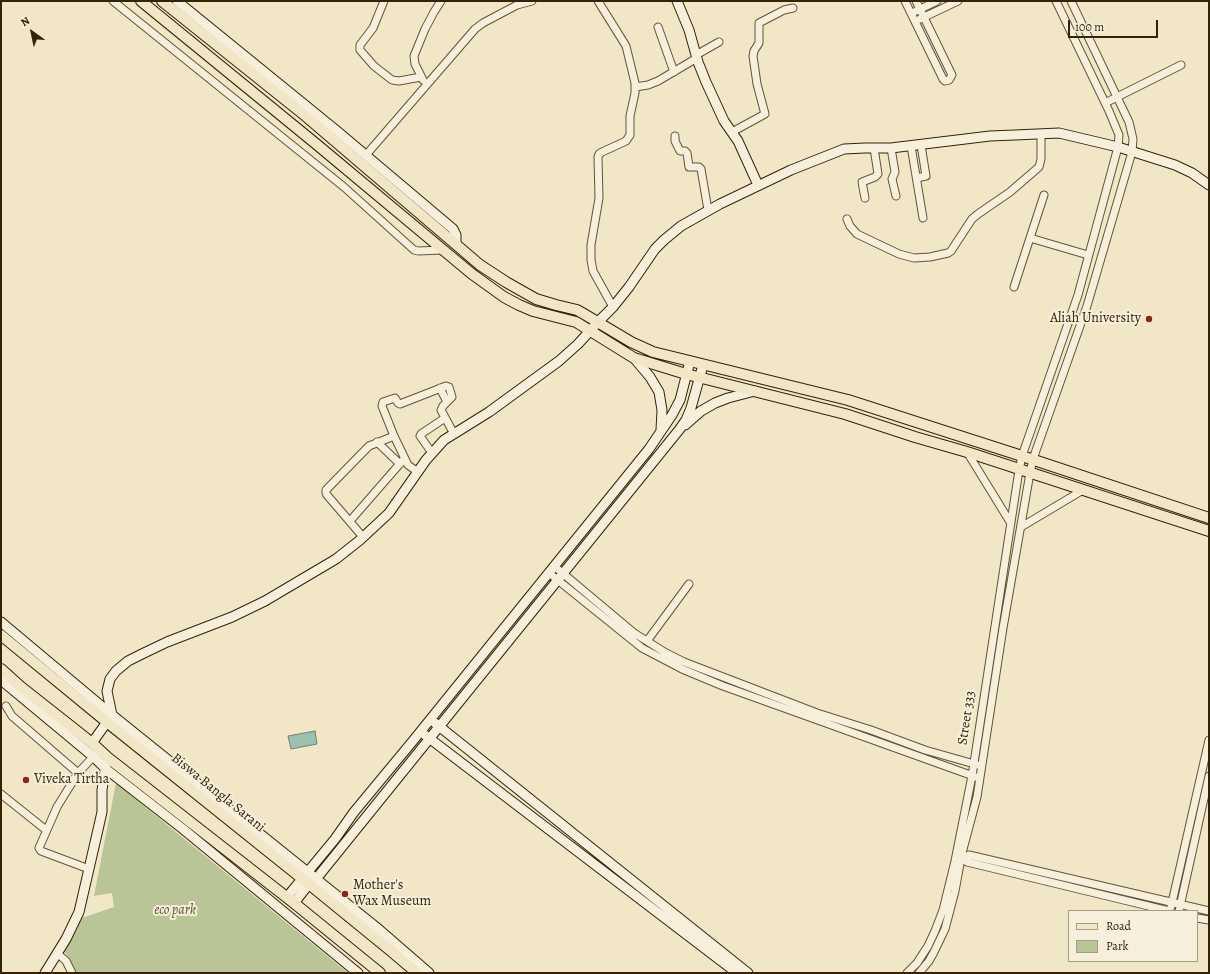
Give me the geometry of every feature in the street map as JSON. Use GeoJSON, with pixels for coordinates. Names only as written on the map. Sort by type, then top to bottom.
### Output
{"type":"FeatureCollection","features":[{"type":"Feature","properties":{"kind":"main road"},"geometry":{"type":"LineString","coordinates":[[141,1],[315,143],[442,250],[504,297],[533,311],[576,322],[634,358],[686,374],[845,414],[1209,531]]}},
{"type":"Feature","properties":{"kind":"main road"},"geometry":{"type":"LineString","coordinates":[[162,1],[302,113],[480,265],[536,299],[556,306],[577,310],[641,347],[653,352],[848,400],[1033,459],[1209,518]]}},
{"type":"Feature","properties":{"kind":"main road","name":"Biswa Bangla Sarani"},"geometry":{"type":"LineString","coordinates":[[1,635],[110,719],[309,878],[417,973]]}},
{"type":"Feature","properties":{"kind":"main road"},"geometry":{"type":"LineString","coordinates":[[1,669],[107,757],[290,900],[380,973]]}},
{"type":"Feature","properties":{"kind":"street"},"geometry":{"type":"LineString","coordinates":[[113,1],[344,187],[414,250],[442,250]]}},
{"type":"Feature","properties":{"kind":"street"},"geometry":{"type":"LineString","coordinates":[[177,1],[366,155],[452,229],[456,235],[456,244]]}},
{"type":"Feature","properties":{"kind":"street"},"geometry":{"type":"LineString","coordinates":[[384,1],[373,28],[360,45],[360,50],[374,66],[392,80],[399,81],[422,77]]}},
{"type":"Feature","properties":{"kind":"street"},"geometry":{"type":"LineString","coordinates":[[425,86],[415,64],[414,56],[425,29],[440,1]]}},
{"type":"Feature","properties":{"kind":"street"},"geometry":{"type":"LineString","coordinates":[[366,155],[475,28],[517,5],[532,1]]}},
{"type":"Feature","properties":{"kind":"street"},"geometry":{"type":"LineString","coordinates":[[598,1],[626,46],[635,87],[630,116],[630,135],[626,141],[602,152],[598,157],[599,198],[591,245],[591,260],[593,271],[613,308]]}},
{"type":"Feature","properties":{"kind":"street"},"geometry":{"type":"LineString","coordinates":[[677,1],[689,30],[706,82],[727,127],[738,141],[758,185]]}},
{"type":"Feature","properties":{"kind":"street"},"geometry":{"type":"LineString","coordinates":[[905,1],[943,79],[945,81],[949,80],[952,75],[916,1]]}},
{"type":"Feature","properties":{"kind":"street"},"geometry":{"type":"LineString","coordinates":[[911,13],[937,1]]}},
{"type":"Feature","properties":{"kind":"street"},"geometry":{"type":"LineString","coordinates":[[915,22],[958,1]]}},
{"type":"Feature","properties":{"kind":"street"},"geometry":{"type":"LineString","coordinates":[[1056,1],[1105,103],[1119,136],[1118,147]]}},
{"type":"Feature","properties":{"kind":"street","name":"Street 333"},"geometry":{"type":"LineString","coordinates":[[907,973],[917,963],[928,946],[943,910],[960,860],[977,797],[1003,628],[1033,459],[1087,306],[1132,152],[1133,139],[1129,122],[1071,1]]}},
{"type":"Feature","properties":{"kind":"street"},"geometry":{"type":"LineString","coordinates":[[732,132],[765,114],[758,89],[753,56],[759,43],[759,23],[784,10],[793,8]]}},
{"type":"Feature","properties":{"kind":"street"},"geometry":{"type":"LineString","coordinates":[[658,27],[674,72]]}},
{"type":"Feature","properties":{"kind":"street"},"geometry":{"type":"LineString","coordinates":[[635,87],[648,85],[658,81],[719,42]]}},
{"type":"Feature","properties":{"kind":"street"},"geometry":{"type":"LineString","coordinates":[[1105,103],[1180,65]]}},
{"type":"Feature","properties":{"kind":"street"},"geometry":{"type":"LineString","coordinates":[[92,743],[110,719],[107,691],[110,680],[116,671],[128,661],[167,642],[232,617],[265,601],[336,559],[363,538],[389,513],[432,453],[444,440],[489,412],[544,373],[578,344],[613,308],[655,249],[681,226],[708,210],[758,185],[791,170],[852,148],[891,148],[990,136],[1059,133],[1118,147],[1175,165],[1192,173],[1209,185]]}},
{"type":"Feature","properties":{"kind":"street"},"geometry":{"type":"LineString","coordinates":[[847,219],[850,226],[858,234],[899,254],[914,258],[930,258],[948,253],[951,251],[968,225],[978,214],[1010,192],[1039,167],[1041,159],[1041,134]]}},
{"type":"Feature","properties":{"kind":"street"},"geometry":{"type":"LineString","coordinates":[[675,136],[675,141],[680,151],[685,151],[687,153],[689,167],[699,167],[701,169],[708,210]]}},
{"type":"Feature","properties":{"kind":"street"},"geometry":{"type":"LineString","coordinates":[[917,178],[926,176],[921,145]]}},
{"type":"Feature","properties":{"kind":"street"},"geometry":{"type":"LineString","coordinates":[[911,146],[923,218]]}},
{"type":"Feature","properties":{"kind":"street","name":"Street 333"},"geometry":{"type":"LineString","coordinates":[[919,973],[929,961],[945,928],[955,891],[1010,522],[1022,456],[1078,295],[1118,147]]}},
{"type":"Feature","properties":{"kind":"street"},"geometry":{"type":"LineString","coordinates":[[865,198],[862,182],[875,177],[878,174],[874,148]]}},
{"type":"Feature","properties":{"kind":"street"},"geometry":{"type":"LineString","coordinates":[[891,148],[895,172],[892,179],[896,196]]}},
{"type":"Feature","properties":{"kind":"street"},"geometry":{"type":"LineString","coordinates":[[1014,287],[1044,195]]}},
{"type":"Feature","properties":{"kind":"street"},"geometry":{"type":"LineString","coordinates":[[1030,238],[1088,256]]}},
{"type":"Feature","properties":{"kind":"street"},"geometry":{"type":"LineString","coordinates":[[634,358],[650,377],[659,392],[662,410],[661,430]]}},
{"type":"Feature","properties":{"kind":"street"},"geometry":{"type":"LineString","coordinates":[[309,878],[354,812],[381,781],[649,449],[672,415],[680,400],[690,361]]}},
{"type":"Feature","properties":{"kind":"street"},"geometry":{"type":"LineString","coordinates":[[290,900],[430,738],[679,430],[686,420],[691,408],[703,365]]}},
{"type":"Feature","properties":{"kind":"street"},"geometry":{"type":"LineString","coordinates":[[402,462],[394,436],[382,406],[383,402],[395,398],[400,404],[440,388],[446,386],[449,387],[452,397],[442,406],[441,410],[454,434]]}},
{"type":"Feature","properties":{"kind":"street"},"geometry":{"type":"LineString","coordinates":[[679,430],[701,411],[715,403],[756,391]]}},
{"type":"Feature","properties":{"kind":"street"},"geometry":{"type":"LineString","coordinates":[[432,453],[420,436],[444,418]]}},
{"type":"Feature","properties":{"kind":"street"},"geometry":{"type":"LineString","coordinates":[[363,538],[327,495],[326,491],[368,446],[394,436]]}},
{"type":"Feature","properties":{"kind":"street"},"geometry":{"type":"LineString","coordinates":[[377,442],[402,462],[418,472]]}},
{"type":"Feature","properties":{"kind":"street"},"geometry":{"type":"LineString","coordinates":[[967,452],[1010,522]]}},
{"type":"Feature","properties":{"kind":"street"},"geometry":{"type":"LineString","coordinates":[[350,521],[402,462]]}},
{"type":"Feature","properties":{"kind":"street"},"geometry":{"type":"LineString","coordinates":[[1021,527],[1083,490]]}},
{"type":"Feature","properties":{"kind":"street"},"geometry":{"type":"LineString","coordinates":[[552,570],[634,633],[666,653],[684,662],[783,700],[925,750],[982,766]]}},
{"type":"Feature","properties":{"kind":"street"},"geometry":{"type":"LineString","coordinates":[[561,576],[595,612],[642,648],[682,669],[731,689],[980,778]]}},
{"type":"Feature","properties":{"kind":"street"},"geometry":{"type":"LineString","coordinates":[[647,641],[688,584]]}},
{"type":"Feature","properties":{"kind":"street"},"geometry":{"type":"LineString","coordinates":[[1,622],[110,719]]}},
{"type":"Feature","properties":{"kind":"street"},"geometry":{"type":"LineString","coordinates":[[1,680],[106,769],[183,829],[358,973]]}},
{"type":"Feature","properties":{"kind":"street"},"geometry":{"type":"LineString","coordinates":[[6,706],[12,716],[78,773]]}},
{"type":"Feature","properties":{"kind":"street"},"geometry":{"type":"LineString","coordinates":[[430,720],[748,973]]}},
{"type":"Feature","properties":{"kind":"street"},"geometry":{"type":"LineString","coordinates":[[420,732],[430,738],[737,973]]}},
{"type":"Feature","properties":{"kind":"street"},"geometry":{"type":"LineString","coordinates":[[1170,910],[1209,740]]}},
{"type":"Feature","properties":{"kind":"street"},"geometry":{"type":"LineString","coordinates":[[89,869],[41,851],[39,848],[57,807],[78,773],[93,757]]}},
{"type":"Feature","properties":{"kind":"street"},"geometry":{"type":"LineString","coordinates":[[45,973],[74,925],[79,912],[102,812],[102,790],[107,757]]}},
{"type":"Feature","properties":{"kind":"street"},"geometry":{"type":"LineString","coordinates":[[1180,908],[1209,776]]}},
{"type":"Feature","properties":{"kind":"street"},"geometry":{"type":"LineString","coordinates":[[1,794],[46,830]]}},
{"type":"Feature","properties":{"kind":"street"},"geometry":{"type":"LineString","coordinates":[[960,860],[968,855],[1172,903],[1180,908],[1209,911]]}},
{"type":"Feature","properties":{"kind":"street"},"geometry":{"type":"LineString","coordinates":[[960,860],[1166,910]]}},
{"type":"Feature","properties":{"kind":"street"},"geometry":{"type":"LineString","coordinates":[[309,878],[376,928],[429,973]]}},
{"type":"Feature","properties":{"kind":"street"},"geometry":{"type":"LineString","coordinates":[[1198,918],[1209,920]]}},
{"type":"Feature","properties":{"kind":"street"},"geometry":{"type":"LineString","coordinates":[[57,953],[66,961],[72,973]]}},
{"type":"Feature","properties":{"kind":"green space","name":"eco park"},"geometry":{"type":"Polygon","coordinates":[[[116,783],[348,973],[75,973],[70,959],[63,950],[79,919],[114,907],[112,893],[94,896],[116,783]]]}},
{"type":"Feature","properties":{"kind":"shaded area"},"geometry":{"type":"Polygon","coordinates":[[[315,731],[317,744],[291,749],[288,736],[315,731]]]}},
{"type":"Feature","properties":{"kind":"place","name":"Aliah University"},"geometry":{"type":"Point","coordinates":[1149,319]}},
{"type":"Feature","properties":{"kind":"place","name":"Viveka Tirtha"},"geometry":{"type":"Point","coordinates":[26,780]}},
{"type":"Feature","properties":{"kind":"place","name":"Mother's Wax Museum"},"geometry":{"type":"Point","coordinates":[345,894]}}]}
